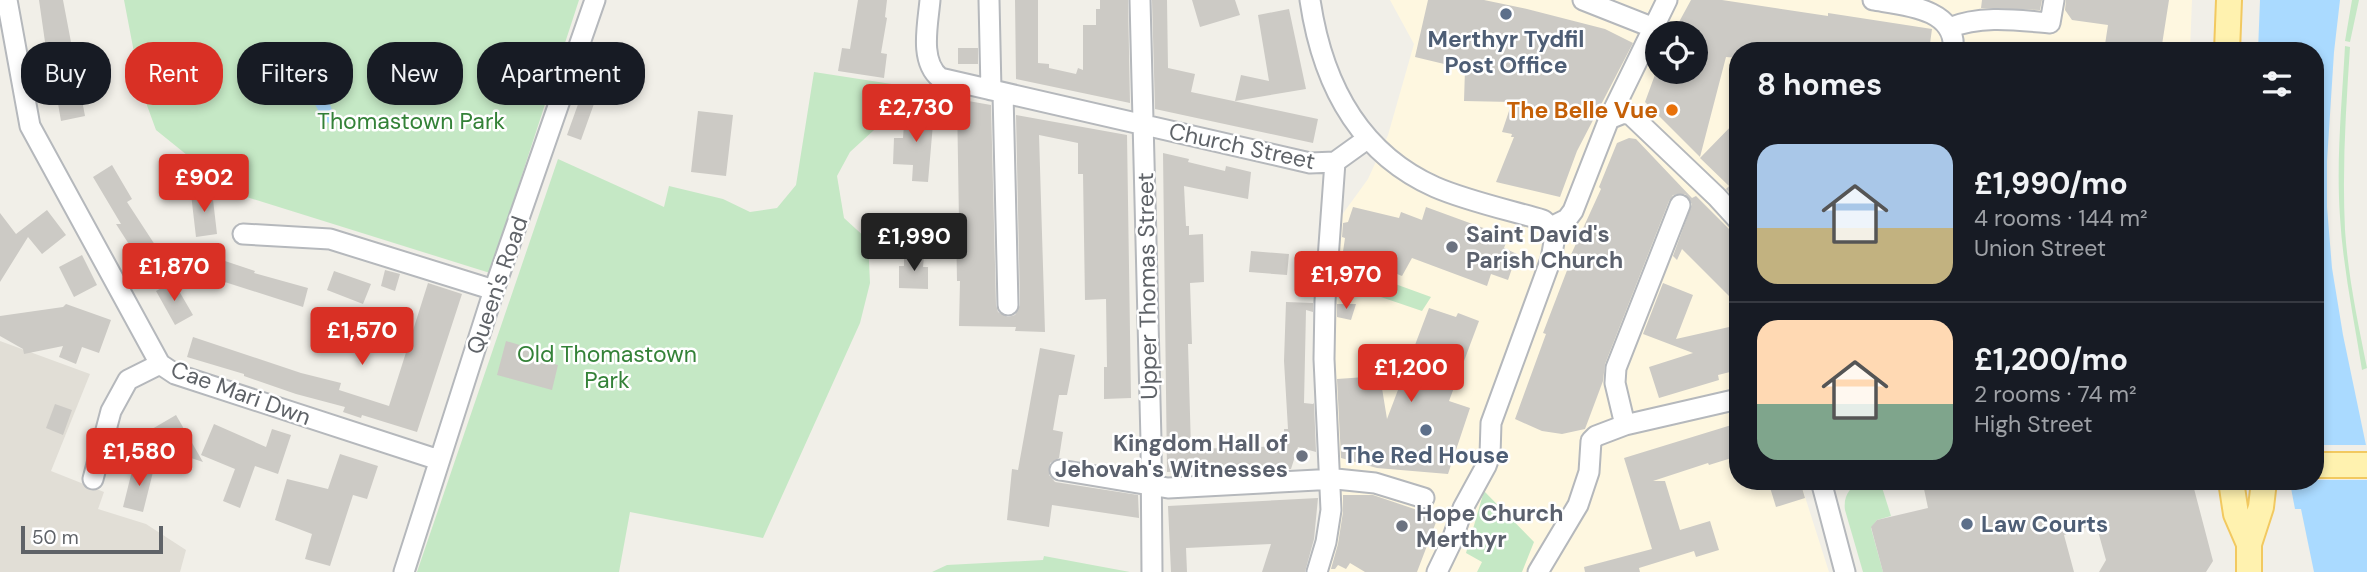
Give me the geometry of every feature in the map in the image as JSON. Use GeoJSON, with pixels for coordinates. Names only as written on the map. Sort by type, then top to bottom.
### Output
{"type":"FeatureCollection","features":[{"type":"Feature","properties":{"kind":"main road"},"geometry":{"type":"LineString","coordinates":[[2227,42],[2229,0]]}},
{"type":"Feature","properties":{"kind":"main road"},"geometry":{"type":"LineString","coordinates":[[2324,466],[2367,465]]}},
{"type":"Feature","properties":{"kind":"main road"},"geometry":{"type":"LineString","coordinates":[[2232,490],[2236,514],[2249,544]]}},
{"type":"Feature","properties":{"kind":"main road"},"geometry":{"type":"LineString","coordinates":[[2249,572],[2249,544],[2261,507],[2263,490]]}},
{"type":"Feature","properties":{"kind":"street","name":"Cae Mari Dwn"},"geometry":{"type":"LineString","coordinates":[[7,0],[30,126],[160,364],[176,374],[439,460]]}},
{"type":"Feature","properties":{"kind":"street","name":"Queen's Road"},"geometry":{"type":"LineString","coordinates":[[404,572],[494,290],[595,0]]}},
{"type":"Feature","properties":{"kind":"street","name":"Church Street"},"geometry":{"type":"LineString","coordinates":[[930,0],[927,53],[932,72],[940,78],[1310,163],[1335,162],[1367,139]]}},
{"type":"Feature","properties":{"kind":"street"},"geometry":{"type":"LineString","coordinates":[[989,0],[997,91],[1008,305]]}},
{"type":"Feature","properties":{"kind":"street","name":"Upper Thomas Street"},"geometry":{"type":"LineString","coordinates":[[1140,0],[1152,572]]}},
{"type":"Feature","properties":{"kind":"street"},"geometry":{"type":"LineString","coordinates":[[1310,0],[1325,63],[1347,113],[1367,139],[1412,175],[1437,188],[1543,220],[1551,227],[1554,242],[1551,259],[1491,423],[1490,455],[1463,508],[1437,572]]}},
{"type":"Feature","properties":{"kind":"street"},"geometry":{"type":"LineString","coordinates":[[1657,21],[1667,0]]}},
{"type":"Feature","properties":{"kind":"street"},"geometry":{"type":"LineString","coordinates":[[1873,0],[1916,7],[1942,20],[1949,28],[1952,42]]}},
{"type":"Feature","properties":{"kind":"street"},"geometry":{"type":"LineString","coordinates":[[1949,28],[1966,21],[1987,19],[2050,23],[2054,0]]}},
{"type":"Feature","properties":{"kind":"street"},"geometry":{"type":"LineString","coordinates":[[1589,2],[1645,24]]}},
{"type":"Feature","properties":{"kind":"street"},"geometry":{"type":"LineString","coordinates":[[1551,227],[1567,219],[1573,211],[1609,119],[1645,46]]}},
{"type":"Feature","properties":{"kind":"street"},"geometry":{"type":"LineString","coordinates":[[1609,119],[1624,113],[1631,115],[1729,210]]}},
{"type":"Feature","properties":{"kind":"street"},"geometry":{"type":"LineString","coordinates":[[1317,572],[1330,518],[1324,359],[1325,301],[1335,162]]}},
{"type":"Feature","properties":{"kind":"street"},"geometry":{"type":"LineString","coordinates":[[1625,425],[1615,383],[1616,368],[1680,205]]}},
{"type":"Feature","properties":{"kind":"street"},"geometry":{"type":"LineString","coordinates":[[243,234],[330,239],[494,290]]}},
{"type":"Feature","properties":{"kind":"street"},"geometry":{"type":"LineString","coordinates":[[93,479],[111,411],[128,380],[160,364]]}},
{"type":"Feature","properties":{"kind":"street"},"geometry":{"type":"LineString","coordinates":[[1538,572],[1578,505],[1592,458],[1591,441],[1603,432],[1625,425],[1729,401]]}},
{"type":"Feature","properties":{"kind":"street"},"geometry":{"type":"LineString","coordinates":[[1060,470],[1168,488],[1330,480],[1375,483],[1424,498]]}},
{"type":"Feature","properties":{"kind":"street"},"geometry":{"type":"LineString","coordinates":[[1823,490],[1845,572]]}},
{"type":"Feature","properties":{"kind":"shaded area"},"geometry":{"type":"Polygon","coordinates":[[[1390,0],[2192,0],[2190,42],[1729,42],[1729,490],[1803,490],[1829,572],[1326,572],[1338,528],[1331,343],[1339,219],[1368,179],[1388,135],[1414,44],[1390,0]]]}},
{"type":"Feature","properties":{"kind":"shaded area"},"geometry":{"type":"Polygon","coordinates":[[[0,341],[90,374],[51,471],[104,492],[98,509],[146,524],[186,550],[180,572],[0,572],[0,341]]]}},
{"type":"Feature","properties":{"kind":"green space","name":"Thomastown Park"},"geometry":{"type":"Polygon","coordinates":[[[124,0],[579,0],[565,42],[477,42],[477,105],[545,105],[490,273],[234,193],[156,130],[147,105],[223,105],[223,42],[132,42],[124,0]]]}},
{"type":"Feature","properties":{"kind":"green space"},"geometry":{"type":"Polygon","coordinates":[[[2352,0],[2359,0],[2350,42],[2345,41],[2352,0]]]}},
{"type":"Feature","properties":{"kind":"green space"},"geometry":{"type":"Polygon","coordinates":[[[2345,46],[2350,47],[2344,161],[2345,230],[2351,282],[2367,368],[2362,370],[2346,274],[2340,217],[2339,153],[2345,46]]]}},
{"type":"Feature","properties":{"kind":"green space","name":"Old Thomastown Park"},"geometry":{"type":"Polygon","coordinates":[[[814,72],[911,87],[909,98],[850,152],[837,176],[844,218],[868,240],[870,283],[860,323],[763,538],[630,512],[619,572],[417,572],[558,159],[664,207],[669,186],[723,199],[750,212],[777,208],[796,185],[814,72]]]}},
{"type":"Feature","properties":{"kind":"green space"},"geometry":{"type":"Polygon","coordinates":[[[1387,281],[1431,297],[1422,311],[1378,296],[1382,283],[1387,281]]]}},
{"type":"Feature","properties":{"kind":"green space"},"geometry":{"type":"Polygon","coordinates":[[[1883,490],[1891,516],[1877,520],[1871,528],[1883,572],[1863,572],[1845,510],[1848,492],[1883,490]]]}},
{"type":"Feature","properties":{"kind":"green space"},"geometry":{"type":"Polygon","coordinates":[[[1484,491],[1534,542],[1522,572],[1477,572],[1482,562],[1466,553],[1484,491]]]}},
{"type":"Feature","properties":{"kind":"green space"},"geometry":{"type":"Polygon","coordinates":[[[1044,556],[1130,572],[932,572],[947,565],[1043,560],[1044,556]]]}},
{"type":"Feature","properties":{"kind":"water"},"geometry":{"type":"Polygon","coordinates":[[[2260,0],[2340,0],[2327,161],[2327,207],[2332,268],[2343,335],[2367,450],[2367,572],[2314,572],[2301,509],[2295,509],[2291,490],[2324,490],[2324,42],[2258,42],[2260,0]]]}},
{"type":"Feature","properties":{"kind":"water"},"geometry":{"type":"Polygon","coordinates":[[[315,105],[330,105],[332,124],[324,121],[315,105]]]}},
{"type":"Feature","properties":{"kind":"pier"},"geometry":{"type":"Polygon","coordinates":[[[2324,445],[2367,445],[2367,480],[2324,480],[2324,445]]]}},
{"type":"Feature","properties":{"kind":"building"},"geometry":{"type":"Polygon","coordinates":[[[39,0],[63,0],[71,42],[45,42],[39,0]]]}},
{"type":"Feature","properties":{"kind":"building"},"geometry":{"type":"Polygon","coordinates":[[[858,0],[887,0],[881,53],[887,54],[884,78],[838,71],[842,48],[850,49],[858,0]]]}},
{"type":"Feature","properties":{"kind":"building"},"geometry":{"type":"Polygon","coordinates":[[[1015,0],[1038,0],[1038,63],[1076,74],[1078,68],[1083,70],[1083,25],[1096,25],[1096,9],[1100,9],[1100,0],[1128,0],[1130,103],[1016,79],[1015,0]]]}},
{"type":"Feature","properties":{"kind":"building"},"geometry":{"type":"Polygon","coordinates":[[[1152,0],[1167,0],[1168,68],[1195,74],[1191,92],[1318,119],[1313,143],[1155,109],[1152,0]]]}},
{"type":"Feature","properties":{"kind":"building"},"geometry":{"type":"Polygon","coordinates":[[[1192,0],[1235,0],[1240,15],[1200,27],[1192,0]]]}},
{"type":"Feature","properties":{"kind":"building"},"geometry":{"type":"Polygon","coordinates":[[[1428,0],[1484,0],[1527,9],[1605,29],[1633,43],[1577,151],[1560,197],[1496,182],[1514,137],[1502,132],[1512,102],[1464,101],[1465,69],[1415,57],[1428,0]]]}},
{"type":"Feature","properties":{"kind":"building"},"geometry":{"type":"Polygon","coordinates":[[[1691,0],[1722,0],[1932,29],[1930,42],[1729,42],[1729,57],[1726,57],[1700,157],[1645,102],[1652,84],[1708,84],[1708,21],[1680,21],[1691,0]]]}},
{"type":"Feature","properties":{"kind":"building"},"geometry":{"type":"Polygon","coordinates":[[[1982,0],[2042,0],[2040,10],[1981,8],[1982,0]]]}},
{"type":"Feature","properties":{"kind":"building"},"geometry":{"type":"Polygon","coordinates":[[[2066,0],[2169,0],[2162,42],[2105,42],[2108,25],[2072,20],[2065,10],[2066,0]]]}},
{"type":"Feature","properties":{"kind":"building"},"geometry":{"type":"Polygon","coordinates":[[[1289,9],[1306,89],[1235,101],[1241,75],[1269,81],[1258,15],[1289,9]]]}},
{"type":"Feature","properties":{"kind":"building"},"geometry":{"type":"Polygon","coordinates":[[[958,48],[978,48],[978,64],[958,64],[958,48]]]}},
{"type":"Feature","properties":{"kind":"building"},"geometry":{"type":"Polygon","coordinates":[[[957,99],[991,105],[996,305],[998,312],[1008,317],[1015,315],[1020,305],[1016,115],[1127,135],[1131,398],[1104,399],[1104,367],[1107,367],[1106,299],[1085,300],[1083,174],[1078,174],[1078,143],[1039,135],[1045,332],[1015,331],[1016,327],[959,326],[957,99]]]}},
{"type":"Feature","properties":{"kind":"building"},"geometry":{"type":"Polygon","coordinates":[[[58,105],[83,105],[85,116],[61,121],[58,105]]]}},
{"type":"Feature","properties":{"kind":"building"},"geometry":{"type":"Polygon","coordinates":[[[578,105],[594,105],[581,140],[567,135],[578,105]]]}},
{"type":"Feature","properties":{"kind":"building"},"geometry":{"type":"Polygon","coordinates":[[[905,110],[934,112],[928,182],[912,181],[913,165],[893,164],[894,138],[903,138],[905,110]]]}},
{"type":"Feature","properties":{"kind":"building"},"geometry":{"type":"Polygon","coordinates":[[[698,111],[733,115],[726,176],[691,172],[698,111]]]}},
{"type":"Feature","properties":{"kind":"building"},"geometry":{"type":"Polygon","coordinates":[[[1729,128],[1729,186],[1700,158],[1729,128]]]}},
{"type":"Feature","properties":{"kind":"building"},"geometry":{"type":"Polygon","coordinates":[[[1629,138],[1636,139],[1692,198],[1696,196],[1729,229],[1729,296],[1682,249],[1677,260],[1673,256],[1692,204],[1685,194],[1673,195],[1605,364],[1603,381],[1585,429],[1562,434],[1542,431],[1515,419],[1546,334],[1543,333],[1571,260],[1569,259],[1601,189],[1599,187],[1617,143],[1629,138]]]}},
{"type":"Feature","properties":{"kind":"building"},"geometry":{"type":"Polygon","coordinates":[[[1163,153],[1225,171],[1226,166],[1251,172],[1248,199],[1184,186],[1189,235],[1203,234],[1204,282],[1190,283],[1192,344],[1188,344],[1191,449],[1285,446],[1284,429],[1288,429],[1284,361],[1286,302],[1313,303],[1313,312],[1306,310],[1304,403],[1314,403],[1316,452],[1298,447],[1291,469],[1286,469],[1286,466],[1167,472],[1163,153]]]}},
{"type":"Feature","properties":{"kind":"building"},"geometry":{"type":"Polygon","coordinates":[[[112,165],[132,199],[127,202],[159,251],[141,263],[116,224],[121,224],[93,177],[112,165]]]}},
{"type":"Feature","properties":{"kind":"building"},"geometry":{"type":"Polygon","coordinates":[[[212,191],[217,234],[196,237],[191,194],[212,191]]]}},
{"type":"Feature","properties":{"kind":"building","name":"Saint David's Parish Church"},"geometry":{"type":"Polygon","coordinates":[[[1353,207],[1399,218],[1401,212],[1422,220],[1426,207],[1508,237],[1504,248],[1517,254],[1508,280],[1491,274],[1487,286],[1412,258],[1402,276],[1375,265],[1370,281],[1339,279],[1345,238],[1342,237],[1343,223],[1348,222],[1353,207]]]}},
{"type":"Feature","properties":{"kind":"building"},"geometry":{"type":"Polygon","coordinates":[[[47,210],[66,235],[42,254],[28,237],[0,282],[0,213],[16,234],[47,210]]]}},
{"type":"Feature","properties":{"kind":"building"},"geometry":{"type":"Polygon","coordinates":[[[1251,251],[1289,254],[1287,275],[1249,272],[1251,251]]]}},
{"type":"Feature","properties":{"kind":"building"},"geometry":{"type":"Polygon","coordinates":[[[82,255],[97,285],[74,297],[59,267],[82,255]]]}},
{"type":"Feature","properties":{"kind":"building"},"geometry":{"type":"Polygon","coordinates":[[[904,255],[924,256],[923,267],[928,267],[928,289],[899,288],[899,266],[904,266],[904,255]]]}},
{"type":"Feature","properties":{"kind":"building"},"geometry":{"type":"Polygon","coordinates":[[[213,257],[255,271],[254,273],[308,288],[303,307],[206,276],[213,257]]]}},
{"type":"Feature","properties":{"kind":"building"},"geometry":{"type":"Polygon","coordinates":[[[385,270],[400,274],[395,291],[381,286],[385,270]]]}},
{"type":"Feature","properties":{"kind":"building"},"geometry":{"type":"Polygon","coordinates":[[[334,271],[371,284],[363,304],[327,290],[334,271]]]}},
{"type":"Feature","properties":{"kind":"building"},"geometry":{"type":"Polygon","coordinates":[[[428,283],[462,294],[417,432],[362,415],[361,418],[343,412],[345,407],[296,394],[244,374],[187,357],[193,337],[301,373],[341,383],[339,390],[389,406],[428,283]]]}},
{"type":"Feature","properties":{"kind":"building"},"geometry":{"type":"Polygon","coordinates":[[[1663,283],[1693,295],[1676,339],[1729,327],[1729,372],[1718,375],[1719,380],[1659,398],[1649,367],[1693,353],[1643,334],[1663,283]]]}},
{"type":"Feature","properties":{"kind":"building"},"geometry":{"type":"Polygon","coordinates":[[[175,284],[193,315],[175,325],[156,291],[175,284]]]}},
{"type":"Feature","properties":{"kind":"building"},"geometry":{"type":"Polygon","coordinates":[[[66,304],[111,320],[99,353],[82,347],[76,364],[59,357],[63,346],[24,354],[23,349],[0,336],[0,316],[63,307],[66,304]]]}},
{"type":"Feature","properties":{"kind":"building"},"geometry":{"type":"Polygon","coordinates":[[[1337,304],[1356,304],[1351,320],[1337,317],[1337,304]]]}},
{"type":"Feature","properties":{"kind":"building"},"geometry":{"type":"Polygon","coordinates":[[[1429,308],[1456,317],[1458,313],[1479,321],[1449,401],[1470,408],[1448,474],[1377,468],[1341,458],[1337,379],[1380,376],[1387,419],[1429,308]]]}},
{"type":"Feature","properties":{"kind":"building"},"geometry":{"type":"Polygon","coordinates":[[[506,341],[530,348],[528,357],[558,365],[552,390],[497,375],[506,341]]]}},
{"type":"Feature","properties":{"kind":"building"},"geometry":{"type":"Polygon","coordinates":[[[1040,348],[1075,355],[1067,395],[1059,395],[1053,430],[1063,432],[1059,458],[1050,463],[1049,475],[1055,482],[1138,495],[1139,518],[1052,505],[1049,527],[1007,520],[1012,469],[1018,470],[1040,348]]]}},
{"type":"Feature","properties":{"kind":"building"},"geometry":{"type":"Polygon","coordinates":[[[55,404],[72,410],[63,435],[46,428],[55,404]]]}},
{"type":"Feature","properties":{"kind":"building"},"geometry":{"type":"Polygon","coordinates":[[[176,415],[203,462],[191,458],[188,468],[151,455],[140,436],[176,415]]]}},
{"type":"Feature","properties":{"kind":"building"},"geometry":{"type":"Polygon","coordinates":[[[214,424],[266,447],[272,429],[291,435],[278,474],[255,466],[240,508],[223,501],[235,469],[201,455],[214,424]]]}},
{"type":"Feature","properties":{"kind":"building"},"geometry":{"type":"Polygon","coordinates":[[[1729,426],[1729,459],[1653,481],[1665,481],[1680,530],[1710,521],[1719,550],[1696,557],[1694,551],[1639,568],[1640,572],[1585,572],[1584,567],[1652,549],[1624,458],[1729,426]]]}},
{"type":"Feature","properties":{"kind":"building"},"geometry":{"type":"Polygon","coordinates":[[[340,454],[378,466],[367,499],[353,495],[330,566],[305,559],[312,534],[275,520],[287,479],[328,489],[340,454]]]}},
{"type":"Feature","properties":{"kind":"building"},"geometry":{"type":"Polygon","coordinates":[[[134,463],[154,468],[143,512],[123,507],[134,463]]]}},
{"type":"Feature","properties":{"kind":"building"},"geometry":{"type":"Polygon","coordinates":[[[1771,490],[1803,490],[1805,498],[1776,507],[1771,490]]]}},
{"type":"Feature","properties":{"kind":"building"},"geometry":{"type":"Polygon","coordinates":[[[1924,490],[2194,490],[2213,561],[2206,572],[2099,572],[2106,560],[2096,524],[2064,535],[2074,572],[1883,572],[1871,527],[1877,520],[1928,508],[1924,490]]]}},
{"type":"Feature","properties":{"kind":"building"},"geometry":{"type":"Polygon","coordinates":[[[1343,495],[1373,495],[1438,517],[1417,572],[1365,572],[1350,563],[1346,569],[1338,565],[1331,569],[1338,544],[1343,495]]]}},
{"type":"Feature","properties":{"kind":"building"},"geometry":{"type":"Polygon","coordinates":[[[1318,498],[1314,539],[1305,572],[1262,572],[1271,544],[1186,548],[1187,572],[1171,572],[1168,506],[1318,498]]]}},
{"type":"Feature","properties":{"kind":"place","name":"Merthyr Tydfil Post Office"},"geometry":{"type":"Point","coordinates":[1506,14]}},
{"type":"Feature","properties":{"kind":"place","name":"The Belle Vue"},"geometry":{"type":"Point","coordinates":[1672,110]}},
{"type":"Feature","properties":{"kind":"place","name":"Saint David's Parish Church"},"geometry":{"type":"Point","coordinates":[1452,247]}},
{"type":"Feature","properties":{"kind":"place","name":"The Red House"},"geometry":{"type":"Point","coordinates":[1426,430]}},
{"type":"Feature","properties":{"kind":"place","name":"Kingdom Hall of Jehovah's Witnesses"},"geometry":{"type":"Point","coordinates":[1302,456]}},
{"type":"Feature","properties":{"kind":"place","name":"Law Courts"},"geometry":{"type":"Point","coordinates":[1967,524]}},
{"type":"Feature","properties":{"kind":"place","name":"Hope Church Merthyr"},"geometry":{"type":"Point","coordinates":[1402,526]}}]}
